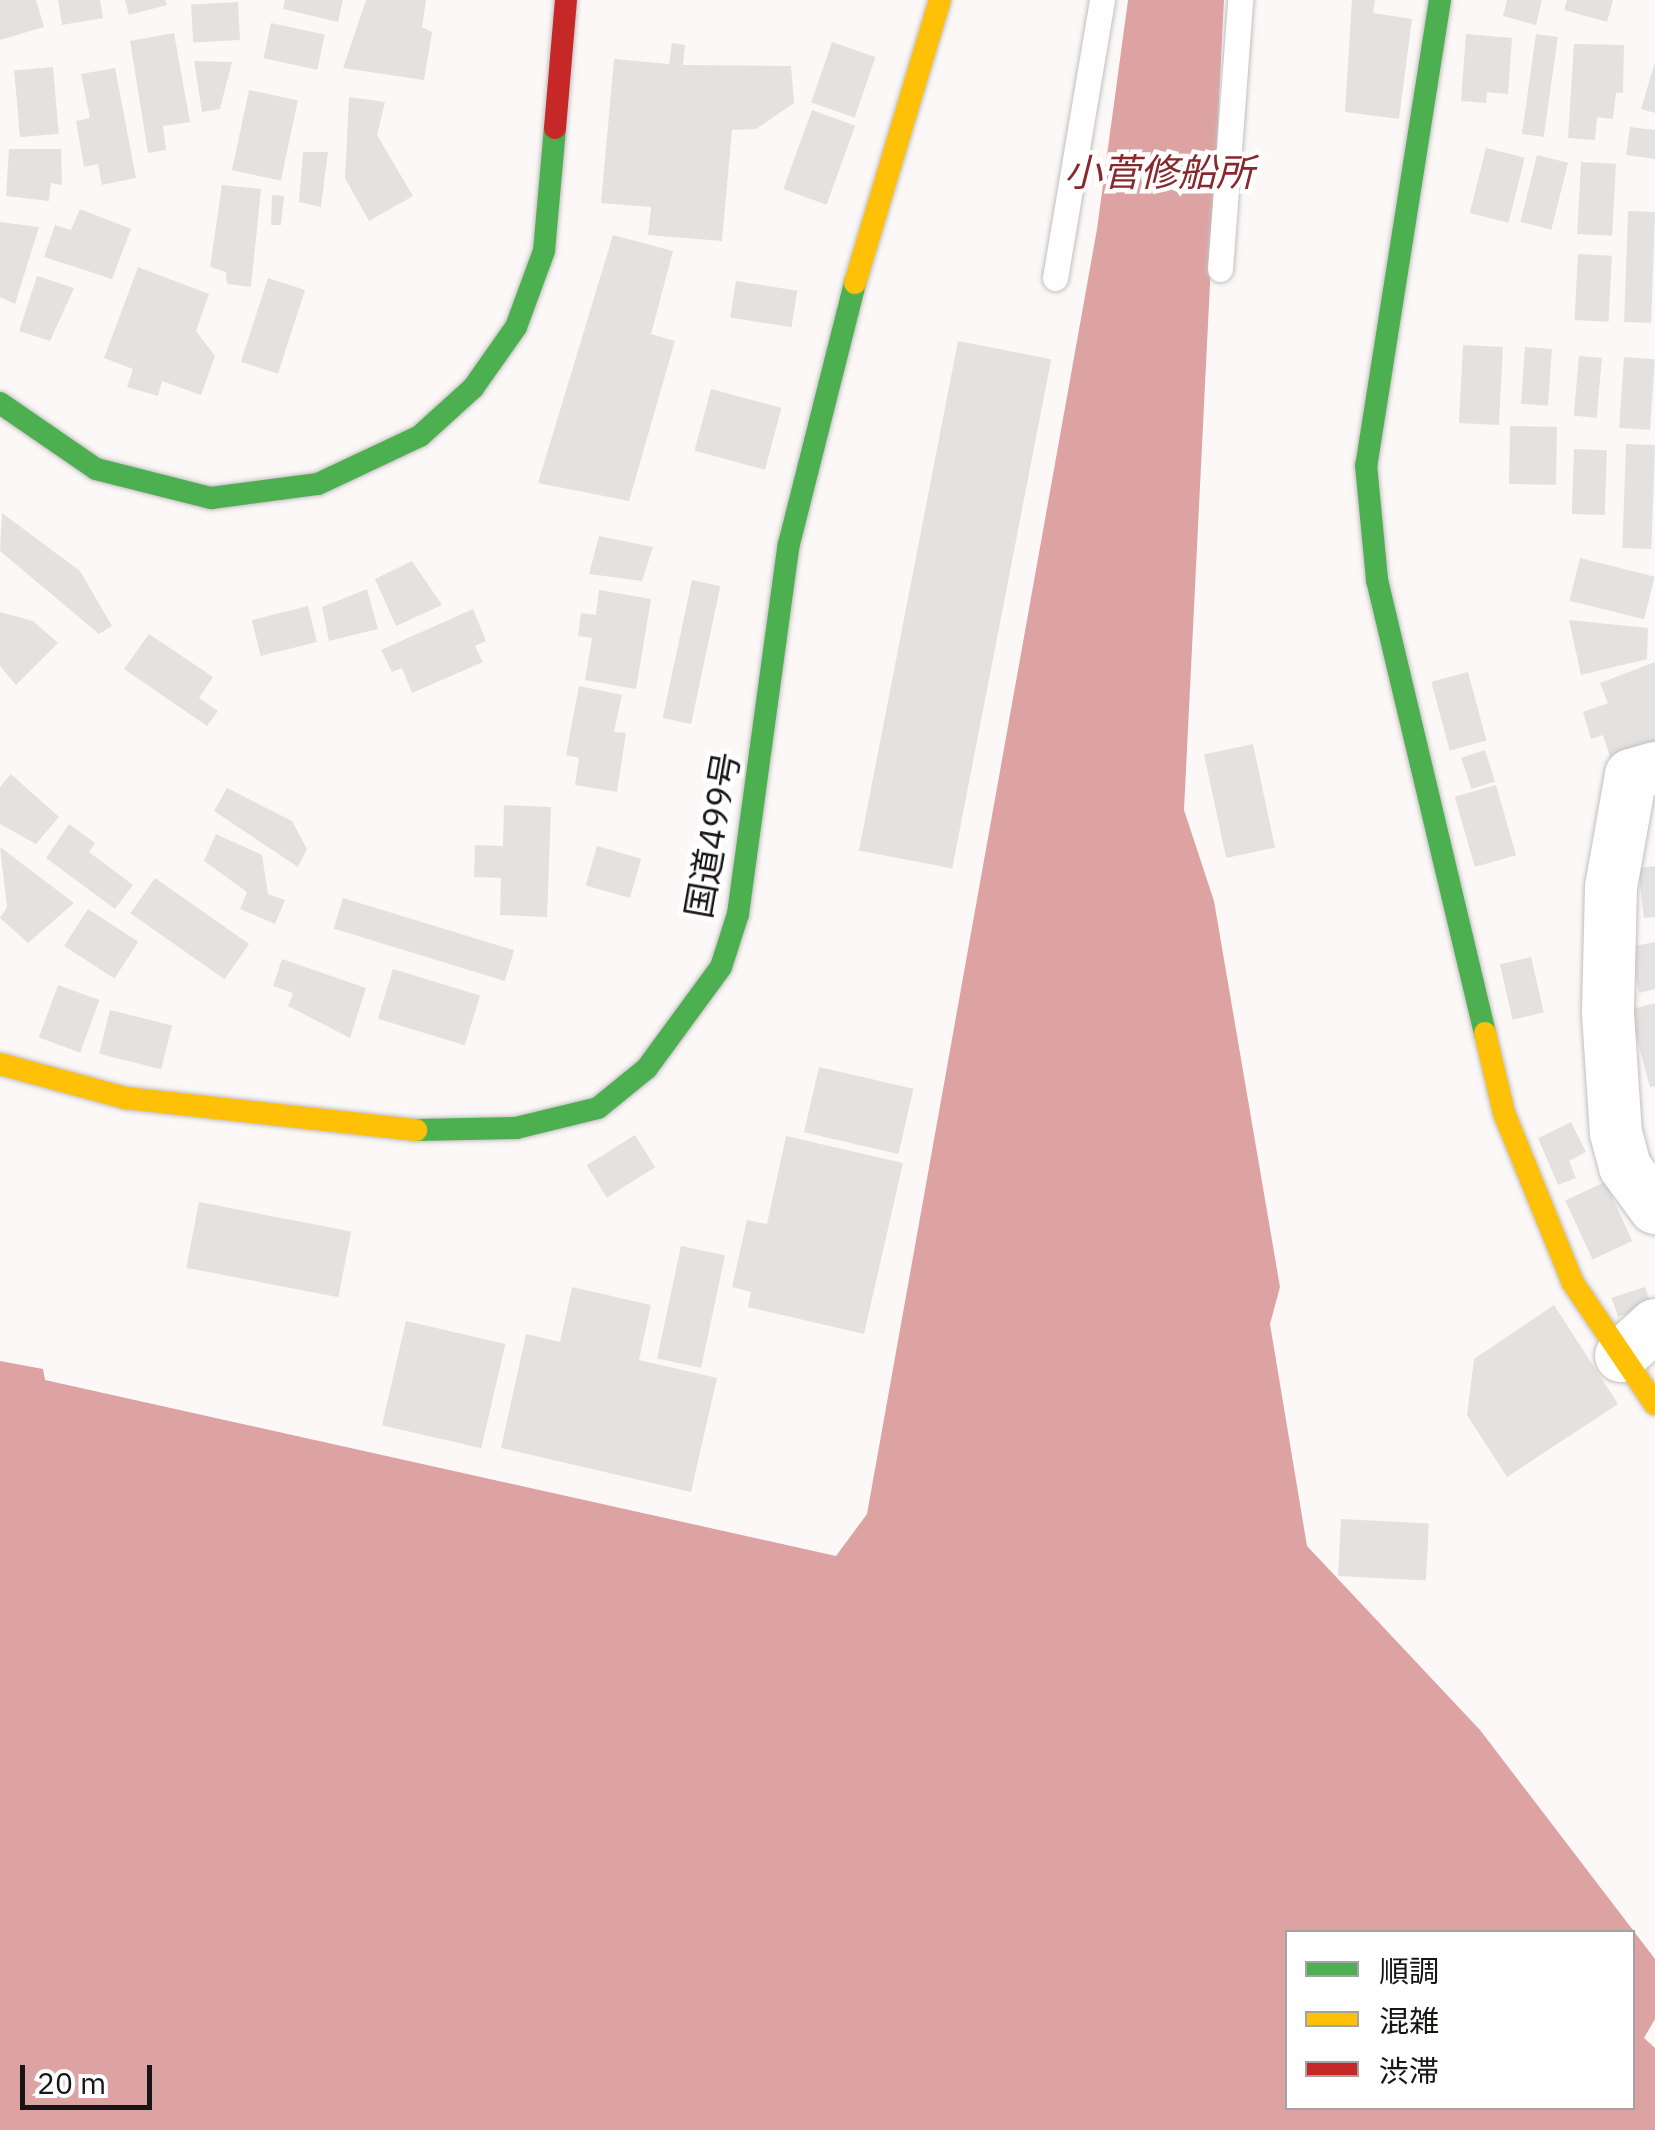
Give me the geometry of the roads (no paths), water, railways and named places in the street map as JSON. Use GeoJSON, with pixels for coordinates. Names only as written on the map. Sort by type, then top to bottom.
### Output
{"type":"FeatureCollection","features":[{"type":"Feature","properties":{"kind":"main road"},"geometry":{"type":"LineString","coordinates":[[0,403],[96,469],[210,498],[318,484],[420,436],[474,388],[516,327],[544,251],[566,0]]}},
{"type":"Feature","properties":{"kind":"main road","name":"国道499号"},"geometry":{"type":"LineString","coordinates":[[0,1064],[125,1098],[448,1133],[516,1128],[598,1108],[647,1068],[696,1008],[738,914],[788,544],[842,322],[940,0]]}},
{"type":"Feature","properties":{"kind":"main road"},"geometry":{"type":"LineString","coordinates":[[1440,0],[1366,465],[1378,580],[1504,1114],[1573,1283],[1638,1340],[1655,1404]]}},
{"type":"Feature","properties":{"kind":"street"},"geometry":{"type":"LineString","coordinates":[[1655,768],[1631,776],[1611,886],[1608,1014],[1616,1133],[1625,1167],[1655,1208]]}},
{"type":"Feature","properties":{"kind":"lane"},"geometry":{"type":"LineString","coordinates":[[1054,278],[1102,0]]}},
{"type":"Feature","properties":{"kind":"lane"},"geometry":{"type":"LineString","coordinates":[[1220,269],[1240,0]]}},
{"type":"Feature","properties":{"kind":"water","name":"小菅修船所"},"geometry":{"type":"Polygon","coordinates":[[[1128,0],[1224,0],[1184,810],[1214,901],[1280,1287],[1270,1324],[1307,1546],[1480,1730],[1633,1930],[1285,1930],[1285,2110],[1635,2110],[1635,1933],[1655,1959],[1655,2019],[1644,2038],[1655,2048],[1655,2130],[0,2130],[0,1361],[43,1369],[45,1380],[836,1556],[867,1514],[1097,229],[1128,0]]]}}]}
